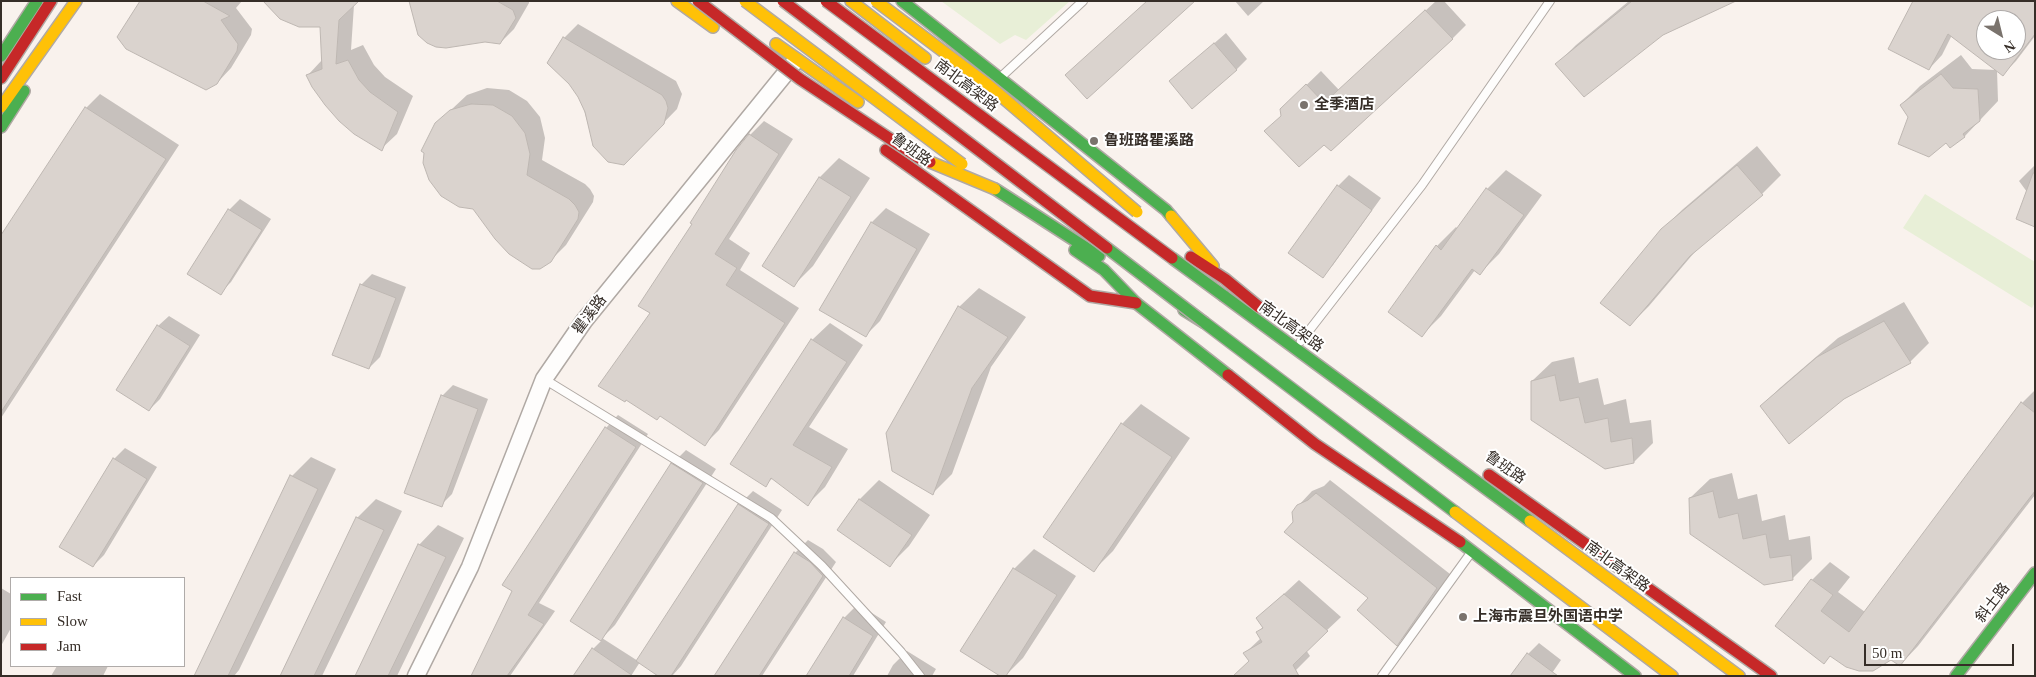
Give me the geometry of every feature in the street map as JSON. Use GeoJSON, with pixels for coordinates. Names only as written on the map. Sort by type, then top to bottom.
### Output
{"type":"FeatureCollection","features":[{"type":"Feature","properties":{"kind":"main road"},"geometry":{"type":"LineString","coordinates":[[1,56],[38,1]]}},
{"type":"Feature","properties":{"kind":"main road"},"geometry":{"type":"LineString","coordinates":[[1,78],[51,1]]}},
{"type":"Feature","properties":{"kind":"main road"},"geometry":{"type":"LineString","coordinates":[[1,107],[78,1]]}},
{"type":"Feature","properties":{"kind":"main road"},"geometry":{"type":"LineString","coordinates":[[1,127],[78,1]]}},
{"type":"Feature","properties":{"kind":"main road","name":"鲁班路"},"geometry":{"type":"LineString","coordinates":[[677,1],[1090,296],[1136,303]]}},
{"type":"Feature","properties":{"kind":"main road"},"geometry":{"type":"LineString","coordinates":[[698,1],[800,80],[919,158],[995,189]]}},
{"type":"Feature","properties":{"kind":"main road"},"geometry":{"type":"LineString","coordinates":[[745,1],[995,189],[1205,323]]}},
{"type":"Feature","properties":{"kind":"main road"},"geometry":{"type":"LineString","coordinates":[[783,1],[1672,676]]}},
{"type":"Feature","properties":{"kind":"main road","name":"南北高架路"},"geometry":{"type":"LineString","coordinates":[[826,1],[1739,676]]}},
{"type":"Feature","properties":{"kind":"main road"},"geometry":{"type":"LineString","coordinates":[[851,1],[937,68]]}},
{"type":"Feature","properties":{"kind":"main road"},"geometry":{"type":"LineString","coordinates":[[876,1],[988,85],[1120,196],[1148,223]]}},
{"type":"Feature","properties":{"kind":"main road"},"geometry":{"type":"LineString","coordinates":[[902,1],[1166,210],[1225,279]]}},
{"type":"Feature","properties":{"kind":"main road","name":"鲁班路"},"geometry":{"type":"LineString","coordinates":[[766,36],[796,59],[1104,270],[1136,303],[1315,444],[1473,551],[1635,676]]}},
{"type":"Feature","properties":{"kind":"main road"},"geometry":{"type":"LineString","coordinates":[[984,104],[1140,224],[1225,279],[1301,341],[1439,439]]}},
{"type":"Feature","properties":{"kind":"main road"},"geometry":{"type":"LineString","coordinates":[[1162,236],[1224,296]]}},
{"type":"Feature","properties":{"kind":"main road","name":"鲁班路"},"geometry":{"type":"LineString","coordinates":[[1479,468],[1771,676]]}},
{"type":"Feature","properties":{"kind":"main road","name":"斜土路"},"geometry":{"type":"LineString","coordinates":[[1956,676],[2035,573]]}},
{"type":"Feature","properties":{"kind":"street","name":"瞿溪路"},"geometry":{"type":"LineString","coordinates":[[416,676],[470,567],[544,379],[584,321],[844,1]]}},
{"type":"Feature","properties":{"kind":"lane"},"geometry":{"type":"LineString","coordinates":[[1000,78],[1083,1]]}},
{"type":"Feature","properties":{"kind":"lane"},"geometry":{"type":"LineString","coordinates":[[1301,341],[1422,185],[1550,1]]}},
{"type":"Feature","properties":{"kind":"lane"},"geometry":{"type":"LineString","coordinates":[[544,379],[771,518],[822,566],[901,652],[920,676]]}},
{"type":"Feature","properties":{"kind":"lane"},"geometry":{"type":"LineString","coordinates":[[1382,676],[1473,551]]}},
{"type":"Feature","properties":{"kind":"green space"},"geometry":{"type":"Polygon","coordinates":[[[941,1],[1070,1],[1026,40],[1015,35],[1000,44],[941,1]]]}},
{"type":"Feature","properties":{"kind":"green space"},"geometry":{"type":"Polygon","coordinates":[[[1925,194],[2035,262],[2035,302],[2032,308],[1903,228],[1925,194]]]}},
{"type":"Feature","properties":{"kind":"building"},"geometry":{"type":"Polygon","coordinates":[[[140,1],[203,1],[230,16],[221,20],[238,44],[237,51],[217,84],[206,90],[126,49],[117,37],[140,1]]]}},
{"type":"Feature","properties":{"kind":"building"},"geometry":{"type":"Polygon","coordinates":[[[263,1],[359,1],[339,20],[336,64],[348,60],[359,80],[370,92],[398,112],[382,151],[354,134],[339,121],[312,87],[306,75],[322,69],[320,27],[299,27],[280,19],[263,1]]]}},
{"type":"Feature","properties":{"kind":"building"},"geometry":{"type":"Polygon","coordinates":[[[409,1],[497,1],[513,10],[516,18],[500,44],[485,42],[446,48],[436,47],[427,43],[418,35],[409,1]]]}},
{"type":"Feature","properties":{"kind":"building"},"geometry":{"type":"Polygon","coordinates":[[[1147,1],[1195,1],[1087,99],[1065,75],[1147,1]]]}},
{"type":"Feature","properties":{"kind":"building"},"geometry":{"type":"Polygon","coordinates":[[[1632,1],[1736,1],[1663,35],[1584,97],[1555,64],[1632,1]]]}},
{"type":"Feature","properties":{"kind":"building"},"geometry":{"type":"Polygon","coordinates":[[[1913,1],[2035,1],[2035,34],[2026,46],[2026,10],[1976,10],[1976,55],[1948,34],[1929,70],[1888,49],[1913,1]]]}},
{"type":"Feature","properties":{"kind":"building"},"geometry":{"type":"Polygon","coordinates":[[[1425,10],[1453,39],[1331,151],[1324,145],[1299,167],[1264,131],[1281,116],[1280,109],[1306,84],[1324,103],[1425,10]]]}},
{"type":"Feature","properties":{"kind":"building"},"geometry":{"type":"Polygon","coordinates":[[[563,37],[662,95],[666,101],[668,108],[664,124],[624,165],[608,162],[593,146],[585,112],[578,97],[569,84],[547,63],[563,37]]]}},
{"type":"Feature","properties":{"kind":"building"},"geometry":{"type":"Polygon","coordinates":[[[1214,43],[1237,70],[1192,109],[1169,81],[1214,43]]]}},
{"type":"Feature","properties":{"kind":"building"},"geometry":{"type":"Polygon","coordinates":[[[1982,60],[2015,60],[2003,76],[1982,60]]]}},
{"type":"Feature","properties":{"kind":"building"},"geometry":{"type":"Polygon","coordinates":[[[1941,74],[1953,88],[1978,89],[1980,121],[1963,134],[1965,137],[1950,148],[1946,143],[1929,157],[1898,144],[1908,117],[1900,105],[1941,74]]]}},
{"type":"Feature","properties":{"kind":"building"},"geometry":{"type":"Polygon","coordinates":[[[471,104],[493,105],[512,116],[525,133],[530,154],[527,175],[569,199],[579,212],[578,219],[551,262],[540,269],[532,269],[509,254],[495,239],[473,209],[459,207],[441,196],[429,180],[423,163],[424,153],[421,151],[435,123],[450,110],[471,104]]]}},
{"type":"Feature","properties":{"kind":"building"},"geometry":{"type":"Polygon","coordinates":[[[85,107],[166,159],[1,412],[1,235],[85,107]]]}},
{"type":"Feature","properties":{"kind":"building"},"geometry":{"type":"Polygon","coordinates":[[[749,134],[779,154],[715,254],[737,268],[726,285],[785,323],[705,446],[660,416],[657,420],[626,400],[625,402],[598,386],[650,313],[638,306],[692,224],[690,223],[736,150],[749,134]]]}},
{"type":"Feature","properties":{"kind":"building"},"geometry":{"type":"Polygon","coordinates":[[[1737,165],[1763,195],[1690,256],[1630,326],[1600,303],[1661,229],[1737,165]]]}},
{"type":"Feature","properties":{"kind":"building"},"geometry":{"type":"Polygon","coordinates":[[[2033,173],[2035,173],[2035,227],[2016,219],[2033,173]]]}},
{"type":"Feature","properties":{"kind":"building"},"geometry":{"type":"Polygon","coordinates":[[[819,177],[851,197],[794,287],[762,266],[819,177]]]}},
{"type":"Feature","properties":{"kind":"building"},"geometry":{"type":"Polygon","coordinates":[[[1337,185],[1372,210],[1323,278],[1288,253],[1337,185]]]}},
{"type":"Feature","properties":{"kind":"building"},"geometry":{"type":"Polygon","coordinates":[[[1486,188],[1524,215],[1480,275],[1472,269],[1422,337],[1388,312],[1436,245],[1441,250],[1486,188]]]}},
{"type":"Feature","properties":{"kind":"building"},"geometry":{"type":"Polygon","coordinates":[[[228,209],[262,230],[221,295],[187,274],[228,209]]]}},
{"type":"Feature","properties":{"kind":"building"},"geometry":{"type":"Polygon","coordinates":[[[871,222],[917,249],[866,337],[819,310],[871,222]]]}},
{"type":"Feature","properties":{"kind":"building"},"geometry":{"type":"Polygon","coordinates":[[[360,284],[396,298],[369,369],[332,355],[360,284]]]}},
{"type":"Feature","properties":{"kind":"building"},"geometry":{"type":"Polygon","coordinates":[[[958,306],[1008,337],[972,388],[933,495],[892,471],[886,433],[958,306]]]}},
{"type":"Feature","properties":{"kind":"building"},"geometry":{"type":"Polygon","coordinates":[[[1884,321],[1911,363],[1844,399],[1789,444],[1760,406],[1817,357],[1884,321]]]}},
{"type":"Feature","properties":{"kind":"building"},"geometry":{"type":"Polygon","coordinates":[[[157,325],[190,346],[149,411],[116,390],[157,325]]]}},
{"type":"Feature","properties":{"kind":"building"},"geometry":{"type":"Polygon","coordinates":[[[811,339],[847,362],[793,445],[832,467],[808,506],[771,478],[766,487],[730,464],[811,339]]]}},
{"type":"Feature","properties":{"kind":"building"},"geometry":{"type":"Polygon","coordinates":[[[1555,375],[1560,401],[1579,397],[1585,423],[1608,418],[1611,442],[1632,438],[1634,463],[1605,469],[1531,420],[1531,381],[1555,375]]]}},
{"type":"Feature","properties":{"kind":"building"},"geometry":{"type":"Polygon","coordinates":[[[441,395],[478,409],[442,507],[404,493],[441,395]]]}},
{"type":"Feature","properties":{"kind":"building"},"geometry":{"type":"Polygon","coordinates":[[[2021,402],[2035,413],[2035,491],[1900,666],[1891,660],[1873,671],[1859,671],[1846,667],[1830,656],[1824,664],[1775,626],[1811,579],[1833,595],[1821,611],[1849,632],[2021,402]]]}},
{"type":"Feature","properties":{"kind":"building"},"geometry":{"type":"Polygon","coordinates":[[[1121,423],[1172,457],[1094,572],[1043,537],[1121,423]]]}},
{"type":"Feature","properties":{"kind":"building"},"geometry":{"type":"Polygon","coordinates":[[[605,427],[636,447],[528,615],[544,624],[507,676],[471,676],[512,591],[502,585],[605,427]]]}},
{"type":"Feature","properties":{"kind":"building"},"geometry":{"type":"Polygon","coordinates":[[[113,458],[147,479],[93,567],[59,547],[113,458]]]}},
{"type":"Feature","properties":{"kind":"building"},"geometry":{"type":"Polygon","coordinates":[[[671,463],[703,483],[601,641],[570,621],[671,463]]]}},
{"type":"Feature","properties":{"kind":"building"},"geometry":{"type":"Polygon","coordinates":[[[290,475],[318,489],[228,676],[194,676],[290,475]]]}},
{"type":"Feature","properties":{"kind":"building"},"geometry":{"type":"Polygon","coordinates":[[[1713,491],[1719,518],[1738,513],[1743,539],[1766,534],[1770,558],[1791,555],[1793,580],[1764,585],[1690,534],[1689,498],[1713,491]]]}},
{"type":"Feature","properties":{"kind":"building"},"geometry":{"type":"Polygon","coordinates":[[[1316,493],[1437,588],[1397,646],[1357,610],[1368,598],[1284,532],[1293,522],[1292,512],[1297,505],[1308,500],[1316,493]]]}},
{"type":"Feature","properties":{"kind":"building"},"geometry":{"type":"Polygon","coordinates":[[[859,499],[912,535],[890,567],[837,530],[859,499]]]}},
{"type":"Feature","properties":{"kind":"building"},"geometry":{"type":"Polygon","coordinates":[[[738,504],[769,524],[671,676],[658,676],[636,661],[738,504]]]}},
{"type":"Feature","properties":{"kind":"building"},"geometry":{"type":"Polygon","coordinates":[[[356,517],[384,530],[314,676],[280,676],[356,517]]]}},
{"type":"Feature","properties":{"kind":"building"},"geometry":{"type":"Polygon","coordinates":[[[418,544],[446,557],[388,676],[355,676],[418,544]]]}},
{"type":"Feature","properties":{"kind":"building"},"geometry":{"type":"Polygon","coordinates":[[[794,552],[810,562],[823,576],[759,676],[714,676],[794,552]]]}},
{"type":"Feature","properties":{"kind":"building"},"geometry":{"type":"Polygon","coordinates":[[[1013,568],[1057,595],[1006,676],[1000,676],[960,651],[1013,568]]]}},
{"type":"Feature","properties":{"kind":"building"},"geometry":{"type":"Polygon","coordinates":[[[1284,594],[1328,631],[1293,665],[1299,676],[1233,676],[1249,661],[1243,653],[1262,642],[1256,632],[1263,628],[1256,618],[1284,594]]]}},
{"type":"Feature","properties":{"kind":"building"},"geometry":{"type":"Polygon","coordinates":[[[843,617],[873,636],[849,676],[806,676],[843,617]]]}},
{"type":"Feature","properties":{"kind":"building"},"geometry":{"type":"Polygon","coordinates":[[[592,648],[633,676],[573,676],[592,648]]]}},
{"type":"Feature","properties":{"kind":"building"},"geometry":{"type":"Polygon","coordinates":[[[1527,653],[1558,676],[1510,676],[1527,653]]]}},
{"type":"Feature","properties":{"kind":"traffic: fast"},"geometry":{"type":"LineString","coordinates":[[1,56],[37,1]]}},
{"type":"Feature","properties":{"kind":"traffic: fast"},"geometry":{"type":"LineString","coordinates":[[902,1],[1166,210],[1171,216]]}},
{"type":"Feature","properties":{"kind":"traffic: fast"},"geometry":{"type":"LineString","coordinates":[[1,127],[24,91]]}},
{"type":"Feature","properties":{"kind":"traffic: fast"},"geometry":{"type":"LineString","coordinates":[[995,189],[1099,256]]}},
{"type":"Feature","properties":{"kind":"traffic: fast"},"geometry":{"type":"LineString","coordinates":[[1107,248],[1205,323]]}},
{"type":"Feature","properties":{"kind":"traffic: fast"},"geometry":{"type":"LineString","coordinates":[[1075,250],[1104,270],[1136,303],[1228,375]]}},
{"type":"Feature","properties":{"kind":"traffic: fast"},"geometry":{"type":"LineString","coordinates":[[1172,258],[1224,296]]}},
{"type":"Feature","properties":{"kind":"traffic: fast"},"geometry":{"type":"LineString","coordinates":[[1224,296],[1530,521]]}},
{"type":"Feature","properties":{"kind":"traffic: fast"},"geometry":{"type":"LineString","coordinates":[[1184,310],[1205,323],[1455,512]]}},
{"type":"Feature","properties":{"kind":"traffic: fast"},"geometry":{"type":"LineString","coordinates":[[1460,542],[1635,676]]}},
{"type":"Feature","properties":{"kind":"traffic: fast"},"geometry":{"type":"LineString","coordinates":[[1956,676],[2035,573]]}},
{"type":"Feature","properties":{"kind":"traffic: slow"},"geometry":{"type":"LineString","coordinates":[[1,107],[76,1]]}},
{"type":"Feature","properties":{"kind":"traffic: slow"},"geometry":{"type":"LineString","coordinates":[[677,1],[713,27]]}},
{"type":"Feature","properties":{"kind":"traffic: slow"},"geometry":{"type":"LineString","coordinates":[[745,1],[962,164]]}},
{"type":"Feature","properties":{"kind":"traffic: slow"},"geometry":{"type":"LineString","coordinates":[[851,1],[925,58]]}},
{"type":"Feature","properties":{"kind":"traffic: slow"},"geometry":{"type":"LineString","coordinates":[[876,1],[988,85],[1137,212]]}},
{"type":"Feature","properties":{"kind":"traffic: slow"},"geometry":{"type":"LineString","coordinates":[[776,44],[858,102]]}},
{"type":"Feature","properties":{"kind":"traffic: slow"},"geometry":{"type":"LineString","coordinates":[[930,162],[995,189]]}},
{"type":"Feature","properties":{"kind":"traffic: slow"},"geometry":{"type":"LineString","coordinates":[[1171,216],[1213,266]]}},
{"type":"Feature","properties":{"kind":"traffic: slow"},"geometry":{"type":"LineString","coordinates":[[1455,512],[1672,676]]}},
{"type":"Feature","properties":{"kind":"traffic: slow"},"geometry":{"type":"LineString","coordinates":[[1530,521],[1739,676]]}},
{"type":"Feature","properties":{"kind":"traffic: jam"},"geometry":{"type":"LineString","coordinates":[[1,78],[51,1]]}},
{"type":"Feature","properties":{"kind":"traffic: jam"},"geometry":{"type":"LineString","coordinates":[[698,1],[800,79],[919,158],[930,162]]}},
{"type":"Feature","properties":{"kind":"traffic: jam"},"geometry":{"type":"LineString","coordinates":[[783,1],[1107,248]]}},
{"type":"Feature","properties":{"kind":"traffic: jam"},"geometry":{"type":"LineString","coordinates":[[826,1],[1172,258]]}},
{"type":"Feature","properties":{"kind":"traffic: jam"},"geometry":{"type":"LineString","coordinates":[[886,150],[1090,296],[1136,303]]}},
{"type":"Feature","properties":{"kind":"traffic: jam"},"geometry":{"type":"LineString","coordinates":[[1191,257],[1225,279],[1259,307]]}},
{"type":"Feature","properties":{"kind":"traffic: jam"},"geometry":{"type":"LineString","coordinates":[[1228,375],[1315,444],[1460,542]]}},
{"type":"Feature","properties":{"kind":"traffic: jam"},"geometry":{"type":"LineString","coordinates":[[1489,475],[1771,676]]}},
{"type":"Feature","properties":{"kind":"place","name":"全季酒店"},"geometry":{"type":"Point","coordinates":[1304,105]}},
{"type":"Feature","properties":{"kind":"place","name":"鲁班路瞿溪路"},"geometry":{"type":"Point","coordinates":[1094,141]}},
{"type":"Feature","properties":{"kind":"place","name":"上海市震旦外国语中学"},"geometry":{"type":"Point","coordinates":[1463,617]}}]}
